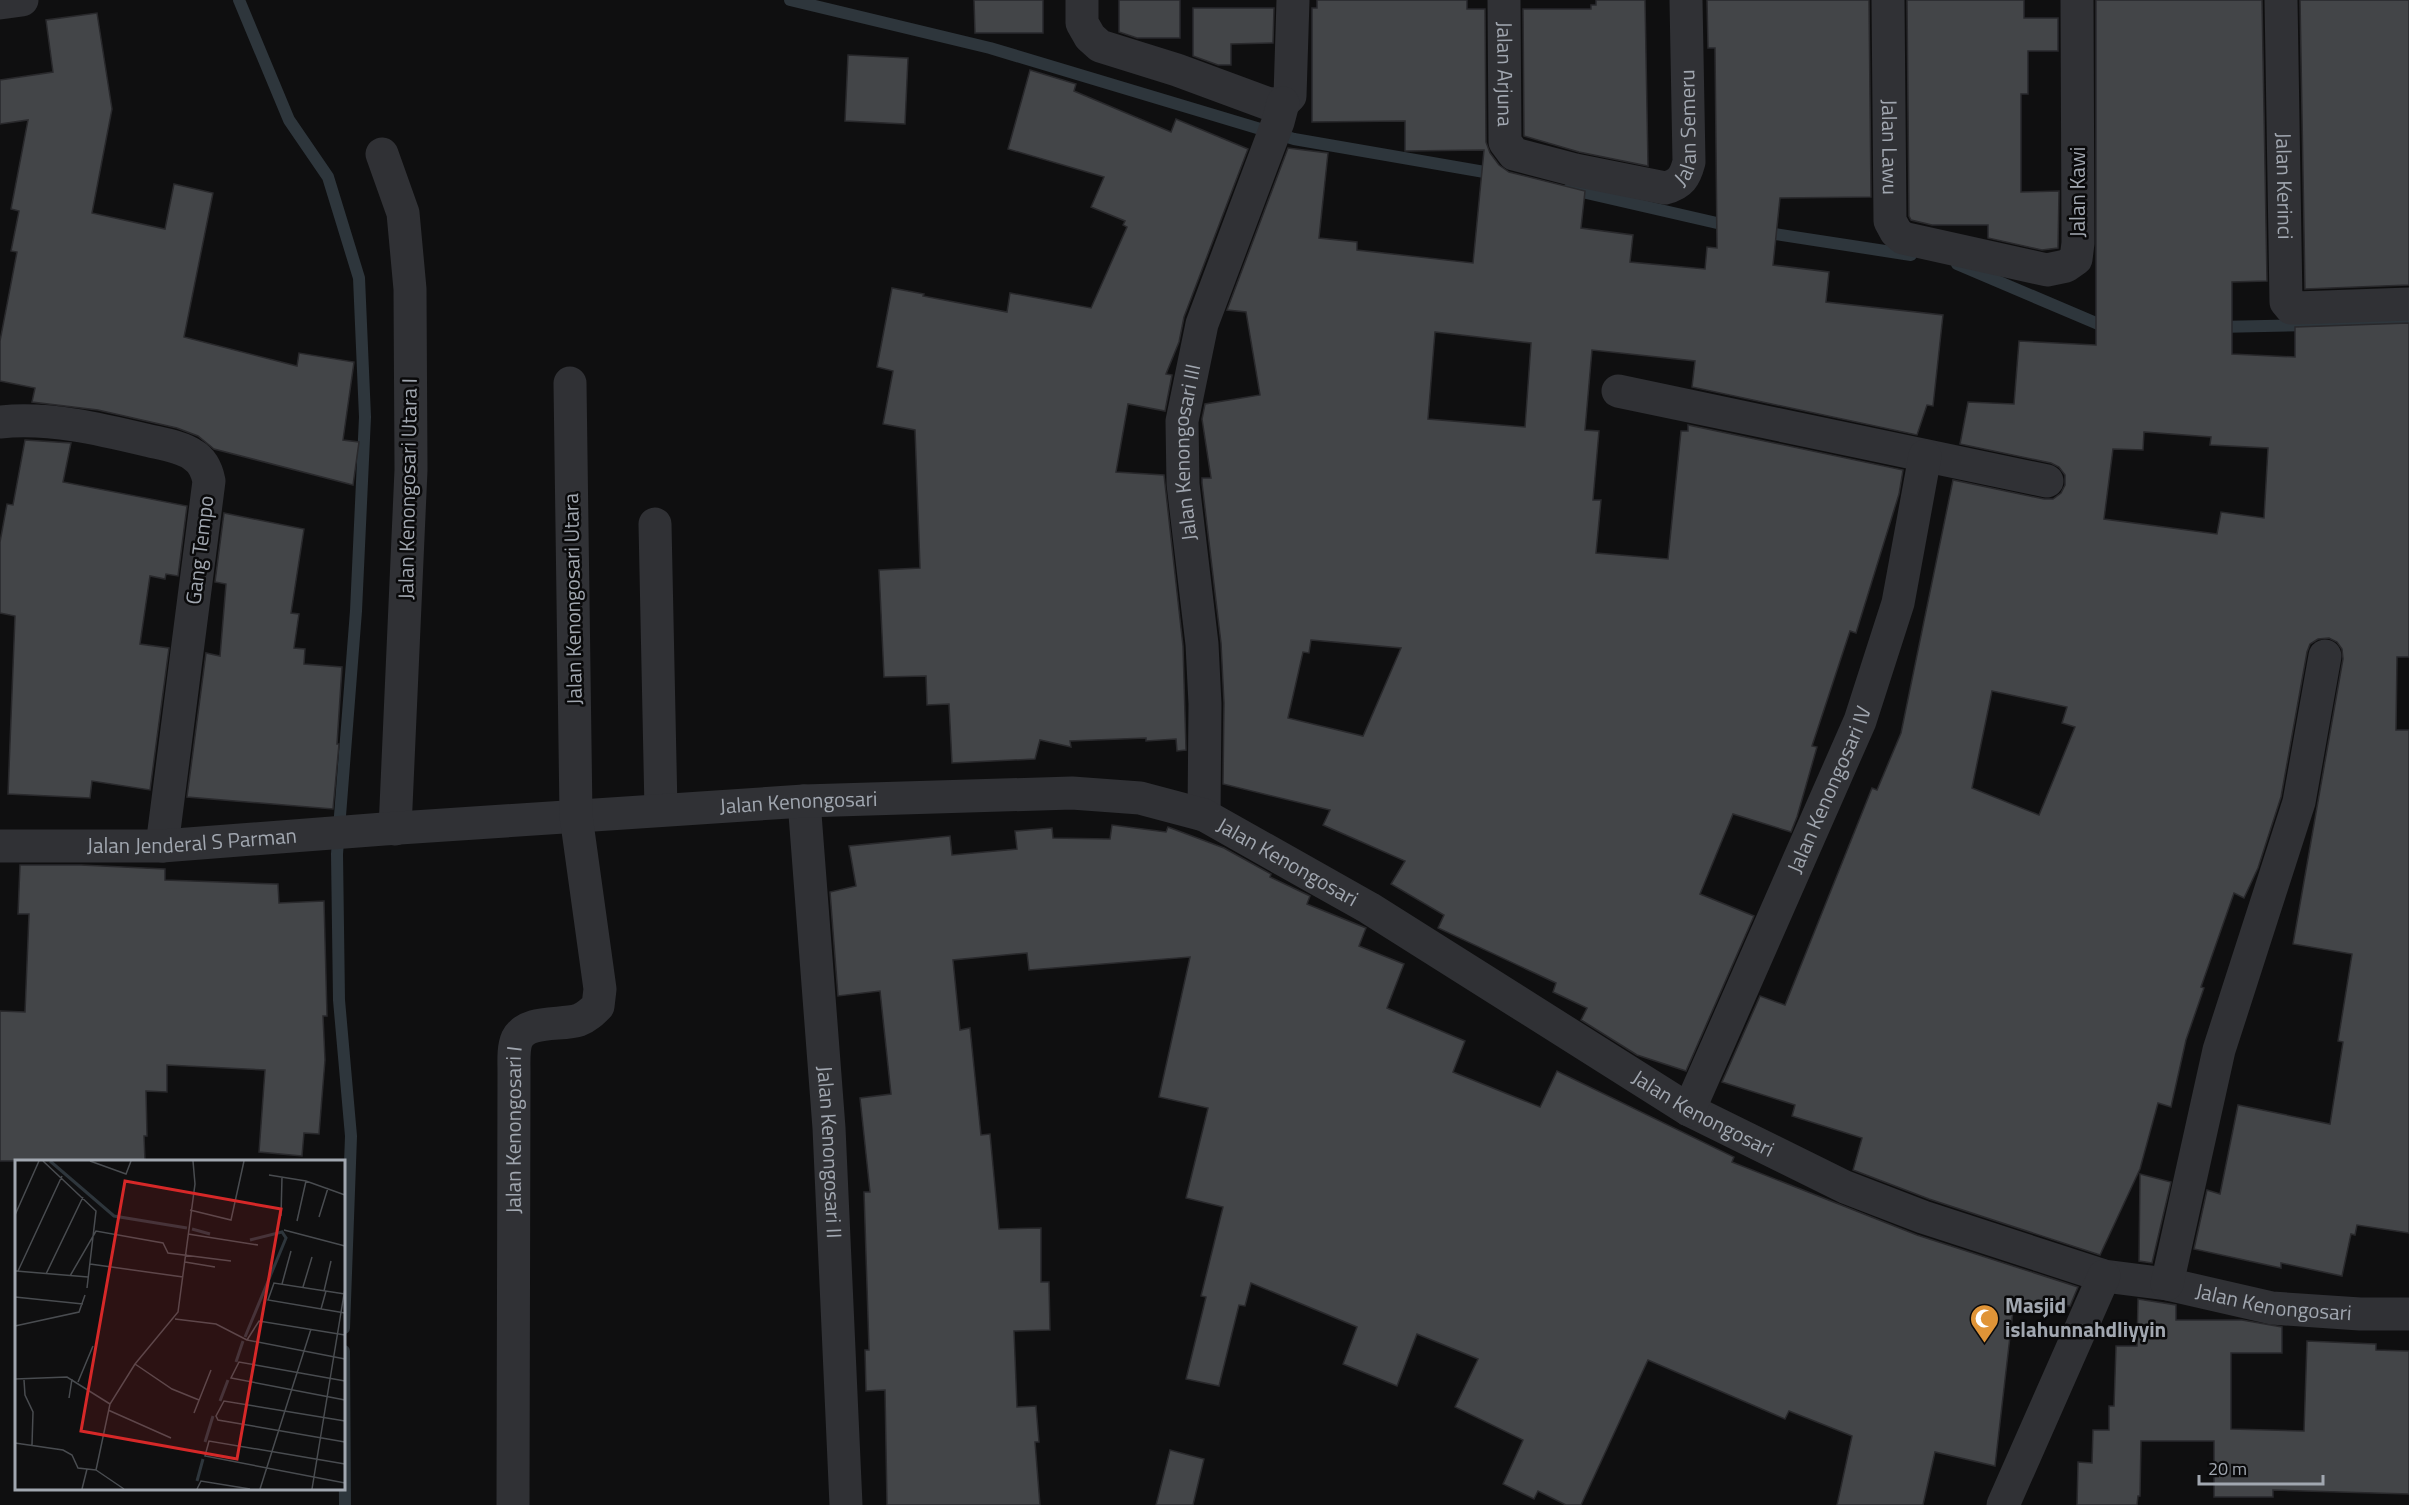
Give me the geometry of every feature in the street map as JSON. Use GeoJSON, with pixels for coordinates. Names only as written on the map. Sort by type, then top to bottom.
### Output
{"type":"FeatureCollection","features":[{"type":"Feature","properties":{"kind":"street"},"geometry":{"type":"LineString","coordinates":[[0,3],[22,0]]}},
{"type":"Feature","properties":{"kind":"street"},"geometry":{"type":"LineString","coordinates":[[1082,0],[1082,23],[1090,37],[1100,46],[1177,70],[1269,104],[1280,112]]}},
{"type":"Feature","properties":{"kind":"street","name":"Jalan Kenongosari III"},"geometry":{"type":"LineString","coordinates":[[1204,815],[1205,704],[1202,644],[1182,484],[1182,421],[1202,324],[1280,112],[1290,96],[1293,0]]}},
{"type":"Feature","properties":{"kind":"street","name":"Jalan Arjuna"},"geometry":{"type":"LineString","coordinates":[[1504,0],[1505,142],[1514,154],[1575,170]]}},
{"type":"Feature","properties":{"kind":"street","name":"Jalan Semeru"},"geometry":{"type":"LineString","coordinates":[[1575,170],[1665,188],[1677,185],[1685,175],[1689,162],[1686,0]]}},
{"type":"Feature","properties":{"kind":"street","name":"Jalan Lawu"},"geometry":{"type":"LineString","coordinates":[[1888,0],[1890,221],[1896,232],[1903,237],[1955,249]]}},
{"type":"Feature","properties":{"kind":"street","name":"Jalan Kawi"},"geometry":{"type":"LineString","coordinates":[[1955,249],[2047,270],[2066,266],[2076,259],[2078,243],[2077,0]]}},
{"type":"Feature","properties":{"kind":"street","name":"Jalan Kerinci"},"geometry":{"type":"LineString","coordinates":[[2281,0],[2286,302],[2291,308],[2409,304]]}},
{"type":"Feature","properties":{"kind":"street","name":"Jalan Kenongosari Utara I"},"geometry":{"type":"LineString","coordinates":[[382,154],[403,213],[410,289],[411,470],[389,829]]}},
{"type":"Feature","properties":{"kind":"street","name":"Jalan Kenongosari Utara"},"geometry":{"type":"LineString","coordinates":[[570,383],[576,816]]}},
{"type":"Feature","properties":{"kind":"street"},"geometry":{"type":"LineString","coordinates":[[1618,391],[2047,481]]}},
{"type":"Feature","properties":{"kind":"street","name":"Gang Tempo"},"geometry":{"type":"LineString","coordinates":[[0,422],[19,420],[70,423],[124,435],[193,455],[207,469],[209,482],[162,846]]}},
{"type":"Feature","properties":{"kind":"street","name":"Jalan Kenongosari IV"},"geometry":{"type":"LineString","coordinates":[[1689,1110],[1860,722],[1898,603],[1925,456]]}},
{"type":"Feature","properties":{"kind":"street"},"geometry":{"type":"LineString","coordinates":[[655,524],[661,810]]}},
{"type":"Feature","properties":{"kind":"street"},"geometry":{"type":"LineString","coordinates":[[2167,1284],[2219,1050],[2299,802],[2325,656]]}},
{"type":"Feature","properties":{"kind":"street","name":"Jalan Kenongosari"},"geometry":{"type":"LineString","coordinates":[[389,829],[804,801],[1103,794],[1140,798],[1204,815],[1369,908],[1689,1110],[1845,1187],[1923,1217],[2104,1276],[2167,1284],[2272,1308],[2360,1314],[2409,1314]]}},
{"type":"Feature","properties":{"kind":"street","name":"Jalan Kenongosari II"},"geometry":{"type":"LineString","coordinates":[[804,801],[829,1128],[846,1505]]}},
{"type":"Feature","properties":{"kind":"street","name":"Jalan Kenongosari I"},"geometry":{"type":"LineString","coordinates":[[513,1505],[515,1052],[517,1040],[522,1032],[532,1027],[577,1021],[589,1015],[598,1006],[600,989],[576,816]]}},
{"type":"Feature","properties":{"kind":"street","name":"Jalan Jenderal S Parman"},"geometry":{"type":"LineString","coordinates":[[0,846],[162,846],[389,829]]}},
{"type":"Feature","properties":{"kind":"street"},"geometry":{"type":"LineString","coordinates":[[2003,1505],[2104,1276]]}},
{"type":"Feature","properties":{"kind":"building"},"geometry":{"type":"Polygon","coordinates":[[[974,0],[1043,0],[1043,33],[975,33],[974,0]]]}},
{"type":"Feature","properties":{"kind":"building"},"geometry":{"type":"Polygon","coordinates":[[[1119,0],[1180,0],[1180,38],[1137,38],[1119,32],[1119,0]]]}},
{"type":"Feature","properties":{"kind":"building"},"geometry":{"type":"Polygon","coordinates":[[[1317,0],[1467,0],[1467,9],[1485,9],[1486,142],[1490,153],[1499,165],[1509,172],[1585,191],[1581,228],[1633,235],[1630,262],[1705,269],[1707,247],[1717,248],[1715,48],[1708,48],[1707,0],[1869,0],[1871,197],[1780,198],[1773,265],[1829,272],[1826,302],[1943,315],[1933,406],[1927,405],[1917,435],[1692,387],[1695,361],[1592,350],[1585,430],[1599,431],[1593,500],[1601,500],[1596,553],[1668,559],[1681,431],[1688,431],[1688,425],[1903,470],[1899,494],[1856,633],[1850,631],[1812,746],[1817,747],[1791,832],[1733,814],[1700,894],[1754,916],[1686,1071],[1637,1055],[1581,1020],[1587,1008],[1553,992],[1556,983],[1438,928],[1444,915],[1391,884],[1405,861],[1323,825],[1330,810],[1223,784],[1224,703],[1221,643],[1202,483],[1202,478],[1211,478],[1202,419],[1205,404],[1260,395],[1246,312],[1227,310],[1288,148],[1328,153],[1319,238],[1357,242],[1357,250],[1473,263],[1484,150],[1405,151],[1405,121],[1312,122],[1312,8],[1317,8],[1317,0]],[[1435,332],[1428,419],[1525,427],[1531,343],[1435,332]],[[1311,640],[1309,653],[1303,652],[1288,718],[1363,736],[1401,648],[1311,640]]]}},
{"type":"Feature","properties":{"kind":"building"},"geometry":{"type":"Polygon","coordinates":[[[1596,0],[1645,0],[1648,166],[1579,152],[1524,136],[1523,9],[1591,9],[1591,5],[1596,5],[1596,0]]]}},
{"type":"Feature","properties":{"kind":"building"},"geometry":{"type":"Polygon","coordinates":[[[1907,0],[2024,0],[2024,18],[2058,18],[2058,51],[2028,51],[2028,94],[2021,94],[2021,192],[2059,191],[2058,248],[2042,250],[1988,238],[1988,225],[1932,225],[1911,220],[1909,216],[1907,0]]]}},
{"type":"Feature","properties":{"kind":"building"},"geometry":{"type":"Polygon","coordinates":[[[2096,0],[2262,0],[2267,281],[2232,282],[2232,354],[2295,357],[2295,327],[2409,323],[2409,657],[2397,657],[2396,730],[2409,730],[2409,1233],[2357,1225],[2355,1235],[2351,1234],[2342,1276],[2281,1263],[2281,1268],[2194,1249],[2207,1190],[2220,1194],[2238,1105],[2330,1124],[2343,1042],[2338,1041],[2352,954],[2293,944],[2343,659],[2342,649],[2337,642],[2329,638],[2318,639],[2310,644],[2307,652],[2281,797],[2258,868],[2244,898],[2234,893],[2201,987],[2204,988],[2186,1040],[2171,1107],[2158,1103],[2140,1169],[2100,1255],[1929,1199],[1853,1170],[1862,1138],[1792,1116],[1795,1105],[1722,1082],[1760,996],[1785,1005],[1872,788],[1877,790],[1901,733],[1953,480],[2044,499],[2053,499],[2061,493],[2065,485],[2065,475],[2059,467],[2051,463],[1960,444],[1968,402],[2014,404],[2019,341],[2096,345],[2096,0]],[[2144,432],[2143,450],[2113,449],[2104,519],[2217,534],[2221,512],[2264,518],[2268,448],[2210,445],[2211,437],[2144,432]],[[1992,691],[1972,788],[2039,815],[2075,727],[2062,723],[2067,707],[1992,691]]]}},
{"type":"Feature","properties":{"kind":"building"},"geometry":{"type":"Polygon","coordinates":[[[2300,0],[2409,0],[2409,285],[2305,289],[2300,0]]]}},
{"type":"Feature","properties":{"kind":"building"},"geometry":{"type":"Polygon","coordinates":[[[1193,8],[1274,8],[1273,43],[1231,44],[1231,65],[1218,65],[1193,56],[1193,8]]]}},
{"type":"Feature","properties":{"kind":"building"},"geometry":{"type":"Polygon","coordinates":[[[97,13],[112,109],[92,213],[165,229],[174,184],[213,193],[184,337],[297,366],[299,353],[354,362],[343,440],[359,442],[353,485],[214,449],[198,436],[177,428],[98,410],[32,402],[35,388],[0,381],[0,341],[17,252],[11,251],[19,211],[11,209],[28,120],[0,124],[0,80],[53,72],[46,20],[97,13]]]}},
{"type":"Feature","properties":{"kind":"building"},"geometry":{"type":"Polygon","coordinates":[[[848,55],[908,58],[905,124],[845,121],[848,55]]]}},
{"type":"Feature","properties":{"kind":"building"},"geometry":{"type":"Polygon","coordinates":[[[1030,70],[1076,84],[1074,91],[1171,132],[1176,119],[1248,149],[1184,317],[1179,342],[1166,374],[1172,375],[1165,411],[1128,404],[1116,472],[1164,475],[1183,646],[1186,750],[1177,751],[1176,739],[1070,741],[1071,747],[1040,740],[1035,759],[952,763],[949,704],[927,705],[926,676],[884,677],[879,570],[920,568],[915,430],[883,424],[893,371],[877,367],[892,288],[1007,312],[1010,293],[1091,308],[1127,227],[1123,225],[1125,221],[1091,207],[1104,177],[1008,149],[1030,70]]]}},
{"type":"Feature","properties":{"kind":"building"},"geometry":{"type":"Polygon","coordinates":[[[25,440],[71,443],[63,482],[187,506],[178,576],[166,574],[165,579],[150,576],[140,644],[169,648],[150,790],[92,781],[90,798],[8,794],[15,616],[0,613],[0,542],[7,504],[13,505],[25,440]]]}},
{"type":"Feature","properties":{"kind":"building"},"geometry":{"type":"Polygon","coordinates":[[[224,513],[304,529],[291,613],[299,614],[294,648],[305,649],[304,664],[342,667],[337,744],[339,744],[333,809],[187,797],[206,653],[220,656],[226,584],[215,582],[224,513]]]}},
{"type":"Feature","properties":{"kind":"building"},"geometry":{"type":"Polygon","coordinates":[[[1112,825],[1166,832],[1168,827],[1224,848],[1271,874],[1270,877],[1310,896],[1307,904],[1366,928],[1359,946],[1404,964],[1387,1008],[1465,1041],[1453,1072],[1540,1107],[1557,1071],[1734,1157],[1732,1162],[1917,1235],[2078,1287],[2070,1306],[2014,1302],[1995,1466],[1935,1452],[1923,1505],[1837,1505],[1852,1436],[1789,1411],[1785,1419],[1648,1360],[1581,1505],[1566,1505],[1538,1491],[1534,1499],[1503,1484],[1523,1440],[1455,1407],[1478,1359],[1417,1334],[1397,1386],[1343,1364],[1357,1327],[1251,1283],[1245,1306],[1239,1305],[1219,1386],[1186,1379],[1206,1297],[1201,1296],[1223,1207],[1186,1198],[1208,1108],[1159,1097],[1190,957],[1029,970],[1027,953],[953,960],[960,1030],[970,1028],[981,1135],[990,1134],[999,1229],[1041,1228],[1041,1282],[1049,1282],[1050,1330],[1014,1331],[1017,1407],[1036,1406],[1039,1442],[1035,1442],[1040,1505],[887,1505],[885,1390],[866,1391],[865,1350],[869,1350],[864,1192],[870,1192],[860,1098],[891,1094],[880,991],[838,996],[830,892],[856,886],[849,846],[950,836],[952,855],[1017,849],[1015,831],[1052,828],[1053,838],[1110,839],[1112,825]]]}},
{"type":"Feature","properties":{"kind":"building"},"geometry":{"type":"Polygon","coordinates":[[[20,865],[165,869],[165,880],[278,884],[279,903],[324,901],[327,1016],[323,1016],[325,1060],[319,1134],[304,1133],[302,1156],[259,1152],[265,1070],[167,1065],[167,1092],[146,1091],[145,1160],[0,1161],[0,1011],[25,1012],[29,914],[18,914],[20,865]]]}},
{"type":"Feature","properties":{"kind":"building"},"geometry":{"type":"Polygon","coordinates":[[[2140,1174],[2171,1182],[2152,1263],[2139,1261],[2140,1174]]]}},
{"type":"Feature","properties":{"kind":"building"},"geometry":{"type":"Polygon","coordinates":[[[2138,1299],[2176,1305],[2176,1320],[2242,1320],[2282,1327],[2282,1353],[2231,1353],[2231,1429],[2304,1431],[2307,1341],[2376,1344],[2376,1350],[2409,1351],[2409,1494],[2273,1490],[2273,1497],[2214,1497],[2214,1441],[2141,1441],[2140,1496],[2138,1496],[2137,1505],[2077,1505],[2078,1462],[2092,1463],[2093,1430],[2109,1430],[2109,1406],[2114,1406],[2116,1346],[2137,1346],[2138,1299]]]}},
{"type":"Feature","properties":{"kind":"building"},"geometry":{"type":"Polygon","coordinates":[[[1170,1450],[1204,1459],[1193,1505],[1156,1505],[1170,1450]]]}},
{"type":"Feature","properties":{"kind":"waterway"},"geometry":{"type":"LineString","coordinates":[[239,0],[289,120],[328,177],[359,278],[365,417],[356,611],[337,854],[339,1000],[351,1136],[345,1301]]}},
{"type":"Feature","properties":{"kind":"waterway"},"geometry":{"type":"LineString","coordinates":[[790,0],[990,48],[1294,139],[1496,174]]}},
{"type":"Feature","properties":{"kind":"waterway"},"geometry":{"type":"LineString","coordinates":[[1569,189],[1730,226]]}},
{"type":"Feature","properties":{"kind":"waterway"},"geometry":{"type":"LineString","coordinates":[[1762,232],[1911,255]]}},
{"type":"Feature","properties":{"kind":"waterway"},"geometry":{"type":"LineString","coordinates":[[1957,264],[2110,329]]}},
{"type":"Feature","properties":{"kind":"waterway"},"geometry":{"type":"LineString","coordinates":[[2217,327],[2409,323]]}},
{"type":"Feature","properties":{"kind":"waterway"},"geometry":{"type":"LineString","coordinates":[[345,1490],[345,1505]]}},
{"type":"Feature","properties":{"kind":"place","name":"Masjid islahunnahdliyyin"},"geometry":{"type":"Point","coordinates":[1984,1344]}}]}
